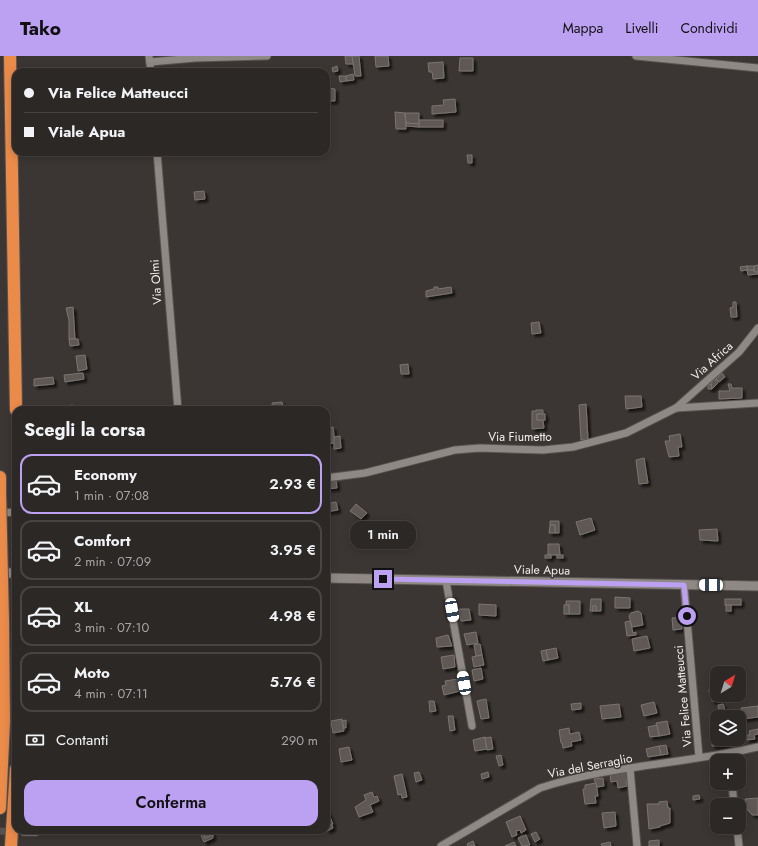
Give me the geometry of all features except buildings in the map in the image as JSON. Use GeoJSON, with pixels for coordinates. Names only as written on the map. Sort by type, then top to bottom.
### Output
{"type":"FeatureCollection","features":[{"type":"Feature","properties":{"kind":"highway"},"geometry":{"type":"LineString","coordinates":[[10,56],[16,406]]}},
{"type":"Feature","properties":{"kind":"highway"},"geometry":{"type":"LineString","coordinates":[[0,477],[4,721],[0,808]]}},
{"type":"Feature","properties":{"kind":"highway"},"geometry":{"type":"LineString","coordinates":[[11,846],[12,831]]}},
{"type":"Feature","properties":{"kind":"street"},"geometry":{"type":"LineString","coordinates":[[150,59],[267,56]]}},
{"type":"Feature","properties":{"kind":"street"},"geometry":{"type":"LineString","coordinates":[[636,56],[700,59],[758,68]]}},
{"type":"Feature","properties":{"kind":"street","name":"Via Olmi"},"geometry":{"type":"LineString","coordinates":[[157,156],[178,406]]}},
{"type":"Feature","properties":{"kind":"street","name":"Via Africa"},"geometry":{"type":"LineString","coordinates":[[676,408],[739,352],[758,328]]}},
{"type":"Feature","properties":{"kind":"street","name":"Via Fiumetto"},"geometry":{"type":"LineString","coordinates":[[330,477],[365,473],[455,450],[480,448],[543,450],[573,447],[626,433],[676,408],[758,403]]}},
{"type":"Feature","properties":{"kind":"street"},"geometry":{"type":"LineString","coordinates":[[0,513],[12,512]]}},
{"type":"Feature","properties":{"kind":"street"},"geometry":{"type":"LineString","coordinates":[[0,572],[12,573]]}},
{"type":"Feature","properties":{"kind":"street","name":"Viale Apua"},"geometry":{"type":"LineString","coordinates":[[330,578],[758,586]]}},
{"type":"Feature","properties":{"kind":"street"},"geometry":{"type":"LineString","coordinates":[[446,580],[472,726]]}},
{"type":"Feature","properties":{"kind":"street","name":"Via Felice Matteucci"},"geometry":{"type":"LineString","coordinates":[[684,585],[699,758]]}},
{"type":"Feature","properties":{"kind":"street","name":"Via del Serraglio"},"geometry":{"type":"LineString","coordinates":[[738,754],[758,747]]}},
{"type":"Feature","properties":{"kind":"street","name":"Via del Serraglio"},"geometry":{"type":"LineString","coordinates":[[441,846],[540,788],[556,783],[630,769],[710,758]]}},
{"type":"Feature","properties":{"kind":"street"},"geometry":{"type":"LineString","coordinates":[[630,769],[637,846]]}},
{"type":"Feature","properties":{"kind":"street"},"geometry":{"type":"LineString","coordinates":[[738,834],[739,846]]}},
{"type":"Feature","properties":{"kind":"tunnel"},"geometry":{"type":"LineString","coordinates":[[0,831],[12,832]]}},
{"type":"Feature","properties":{"kind":"route"},"geometry":{"type":"LineString","coordinates":[[383,579],[684,585],[687,616]]}}]}
